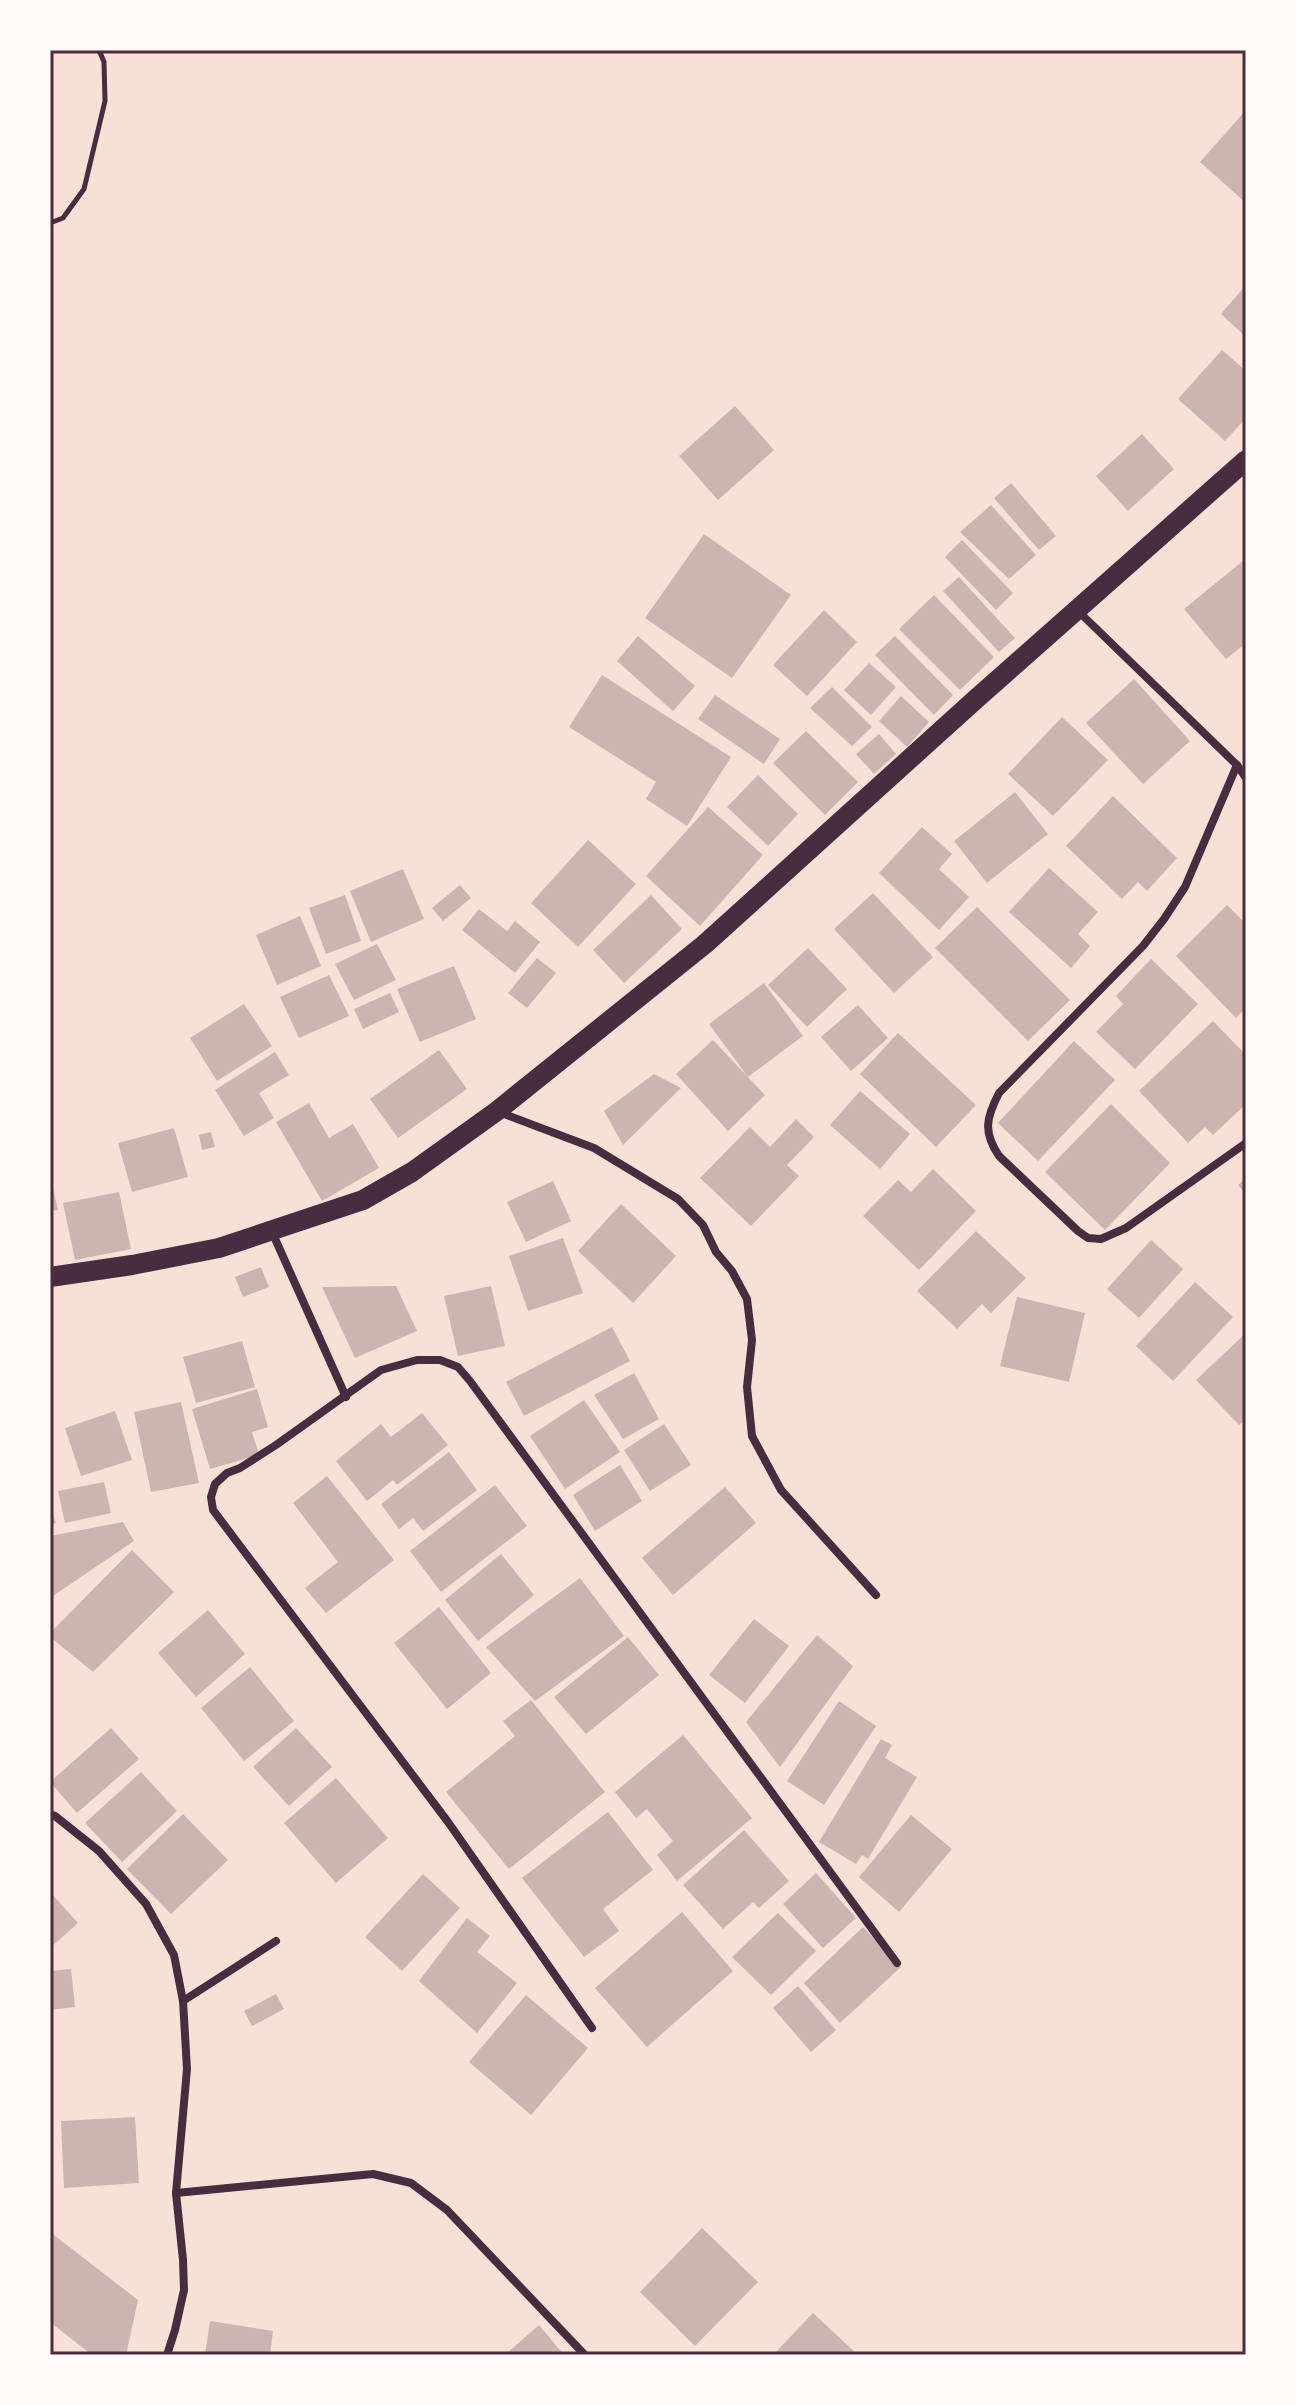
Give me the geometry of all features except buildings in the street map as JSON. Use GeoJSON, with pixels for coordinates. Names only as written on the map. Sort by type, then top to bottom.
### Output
{"type":"FeatureCollection","features":[{"type":"Feature","properties":{"kind":"main road"},"geometry":{"type":"LineString","coordinates":[[50,1277],[219,1248],[363,1200],[412,1172],[497,1111],[705,944],[1246,460]]}},
{"type":"Feature","properties":{"kind":"street"},"geometry":{"type":"LineString","coordinates":[[1078,610],[1237,765],[1246,778]]}},
{"type":"Feature","properties":{"kind":"street"},"geometry":{"type":"LineString","coordinates":[[1237,765],[1185,887],[1164,919],[1143,946],[999,1093],[988,1114],[987,1126],[991,1145],[999,1156],[1078,1231],[1088,1238],[1101,1239],[1126,1228],[1246,1143]]}},
{"type":"Feature","properties":{"kind":"street"},"geometry":{"type":"LineString","coordinates":[[497,1111],[594,1148],[678,1199],[703,1225],[716,1252],[732,1271],[747,1299],[752,1340],[747,1387],[752,1436],[781,1490],[876,1595]]}},
{"type":"Feature","properties":{"kind":"street"},"geometry":{"type":"LineString","coordinates":[[272,1231],[346,1397]]}},
{"type":"Feature","properties":{"kind":"street"},"geometry":{"type":"LineString","coordinates":[[592,2028],[448,1822],[213,1510],[211,1497],[215,1484],[227,1473],[252,1460],[381,1370],[417,1360],[440,1360],[458,1367],[495,1413],[897,1963]]}},
{"type":"Feature","properties":{"kind":"street"},"geometry":{"type":"LineString","coordinates":[[50,1814],[99,1851],[146,1904],[174,1955],[183,2001],[187,2069],[176,2193],[184,2290],[167,2355]]}},
{"type":"Feature","properties":{"kind":"street"},"geometry":{"type":"LineString","coordinates":[[183,2001],[276,1941]]}},
{"type":"Feature","properties":{"kind":"street"},"geometry":{"type":"LineString","coordinates":[[176,2193],[373,2174],[411,2183],[447,2210],[585,2355]]}},
{"type":"Feature","properties":{"kind":"path"},"geometry":{"type":"LineString","coordinates":[[50,223],[63,218],[84,189],[105,101],[104,62],[99,50]]}}]}
